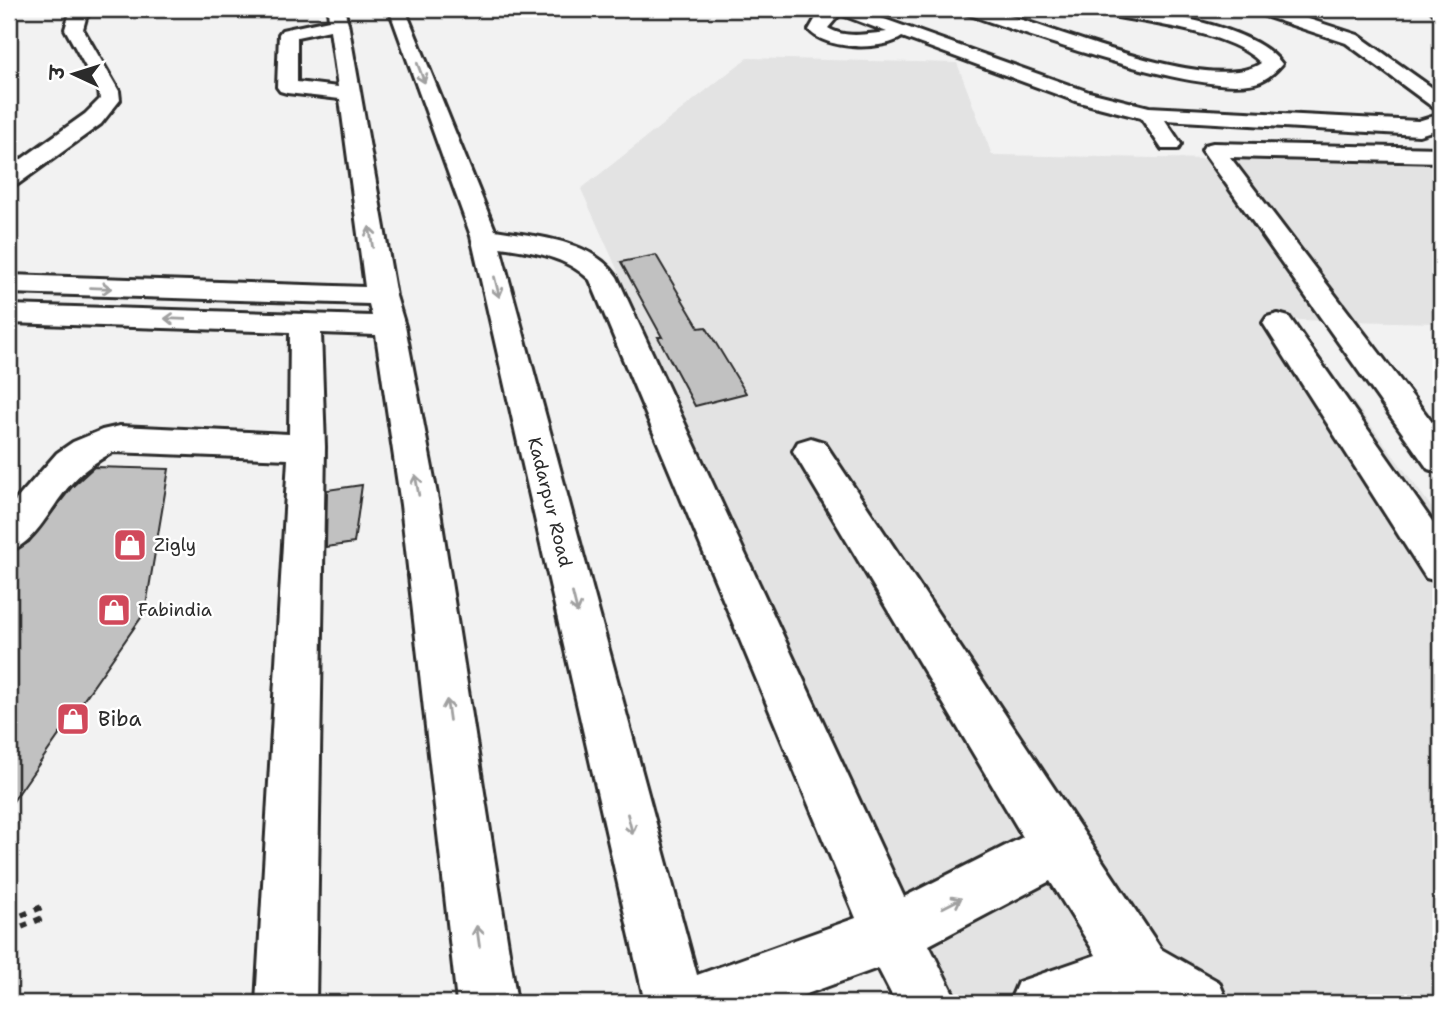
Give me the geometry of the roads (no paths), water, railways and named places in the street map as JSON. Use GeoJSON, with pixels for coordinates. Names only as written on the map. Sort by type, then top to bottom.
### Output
{"type":"FeatureCollection","features":[{"type":"Feature","properties":{"kind":"street"},"geometry":{"type":"LineString","coordinates":[[9,179],[93,119],[110,100],[109,91],[74,29],[78,16],[86,9]]}},
{"type":"Feature","properties":{"kind":"street","name":"Kadarpur Road"},"geometry":{"type":"LineString","coordinates":[[397,9],[484,236],[675,1003]]}},
{"type":"Feature","properties":{"kind":"street"},"geometry":{"type":"LineString","coordinates":[[894,36],[857,40],[822,34],[818,30],[838,9],[1082,97],[1149,113],[1419,128],[1441,121]]}},
{"type":"Feature","properties":{"kind":"street"},"geometry":{"type":"LineString","coordinates":[[970,9],[1152,68],[1213,78],[1254,76],[1270,69],[1272,64],[1255,48],[1219,35],[1104,9]]}},
{"type":"Feature","properties":{"kind":"street"},"geometry":{"type":"LineString","coordinates":[[1219,35],[1252,14],[1352,39],[1441,104]]}},
{"type":"Feature","properties":{"kind":"street"},"geometry":{"type":"LineString","coordinates":[[349,94],[287,87],[288,34],[337,16],[420,505],[486,1003]]}},
{"type":"Feature","properties":{"kind":"street"},"geometry":{"type":"LineString","coordinates":[[1082,97],[1152,68]]}},
{"type":"Feature","properties":{"kind":"street"},"geometry":{"type":"LineString","coordinates":[[1149,113],[1170,144]]}},
{"type":"Feature","properties":{"kind":"street"},"geometry":{"type":"LineString","coordinates":[[1441,155],[1213,150],[1441,460]]}},
{"type":"Feature","properties":{"kind":"street"},"geometry":{"type":"LineString","coordinates":[[484,236],[577,255],[603,277],[891,934],[928,1003]]}},
{"type":"Feature","properties":{"kind":"street"},"geometry":{"type":"LineString","coordinates":[[9,284],[240,292],[385,311]]}},
{"type":"Feature","properties":{"kind":"street"},"geometry":{"type":"LineString","coordinates":[[23,314],[68,287]]}},
{"type":"Feature","properties":{"kind":"street"},"geometry":{"type":"LineString","coordinates":[[217,321],[240,292]]}},
{"type":"Feature","properties":{"kind":"street"},"geometry":{"type":"LineString","coordinates":[[23,314],[305,323],[385,311]]}},
{"type":"Feature","properties":{"kind":"street"},"geometry":{"type":"LineString","coordinates":[[286,1003],[307,447],[305,323]]}},
{"type":"Feature","properties":{"kind":"street"},"geometry":{"type":"LineString","coordinates":[[1278,323],[1441,566]]}},
{"type":"Feature","properties":{"kind":"street"},"geometry":{"type":"LineString","coordinates":[[9,536],[73,458],[87,447],[104,440],[120,438],[307,447]]}},
{"type":"Feature","properties":{"kind":"street"},"geometry":{"type":"LineString","coordinates":[[811,451],[1059,847],[1140,970],[1198,1003]]}},
{"type":"Feature","properties":{"kind":"street"},"geometry":{"type":"LineString","coordinates":[[702,1003],[891,934],[1059,847]]}},
{"type":"Feature","properties":{"kind":"street"},"geometry":{"type":"LineString","coordinates":[[1039,1003],[1140,970]]}},
{"type":"Feature","properties":{"kind":"place","name":"Zigly"},"geometry":{"type":"Point","coordinates":[130,545]}},
{"type":"Feature","properties":{"kind":"place","name":"Fabindia"},"geometry":{"type":"Point","coordinates":[114,610]}},
{"type":"Feature","properties":{"kind":"place","name":"Biba"},"geometry":{"type":"Point","coordinates":[73,719]}}]}
